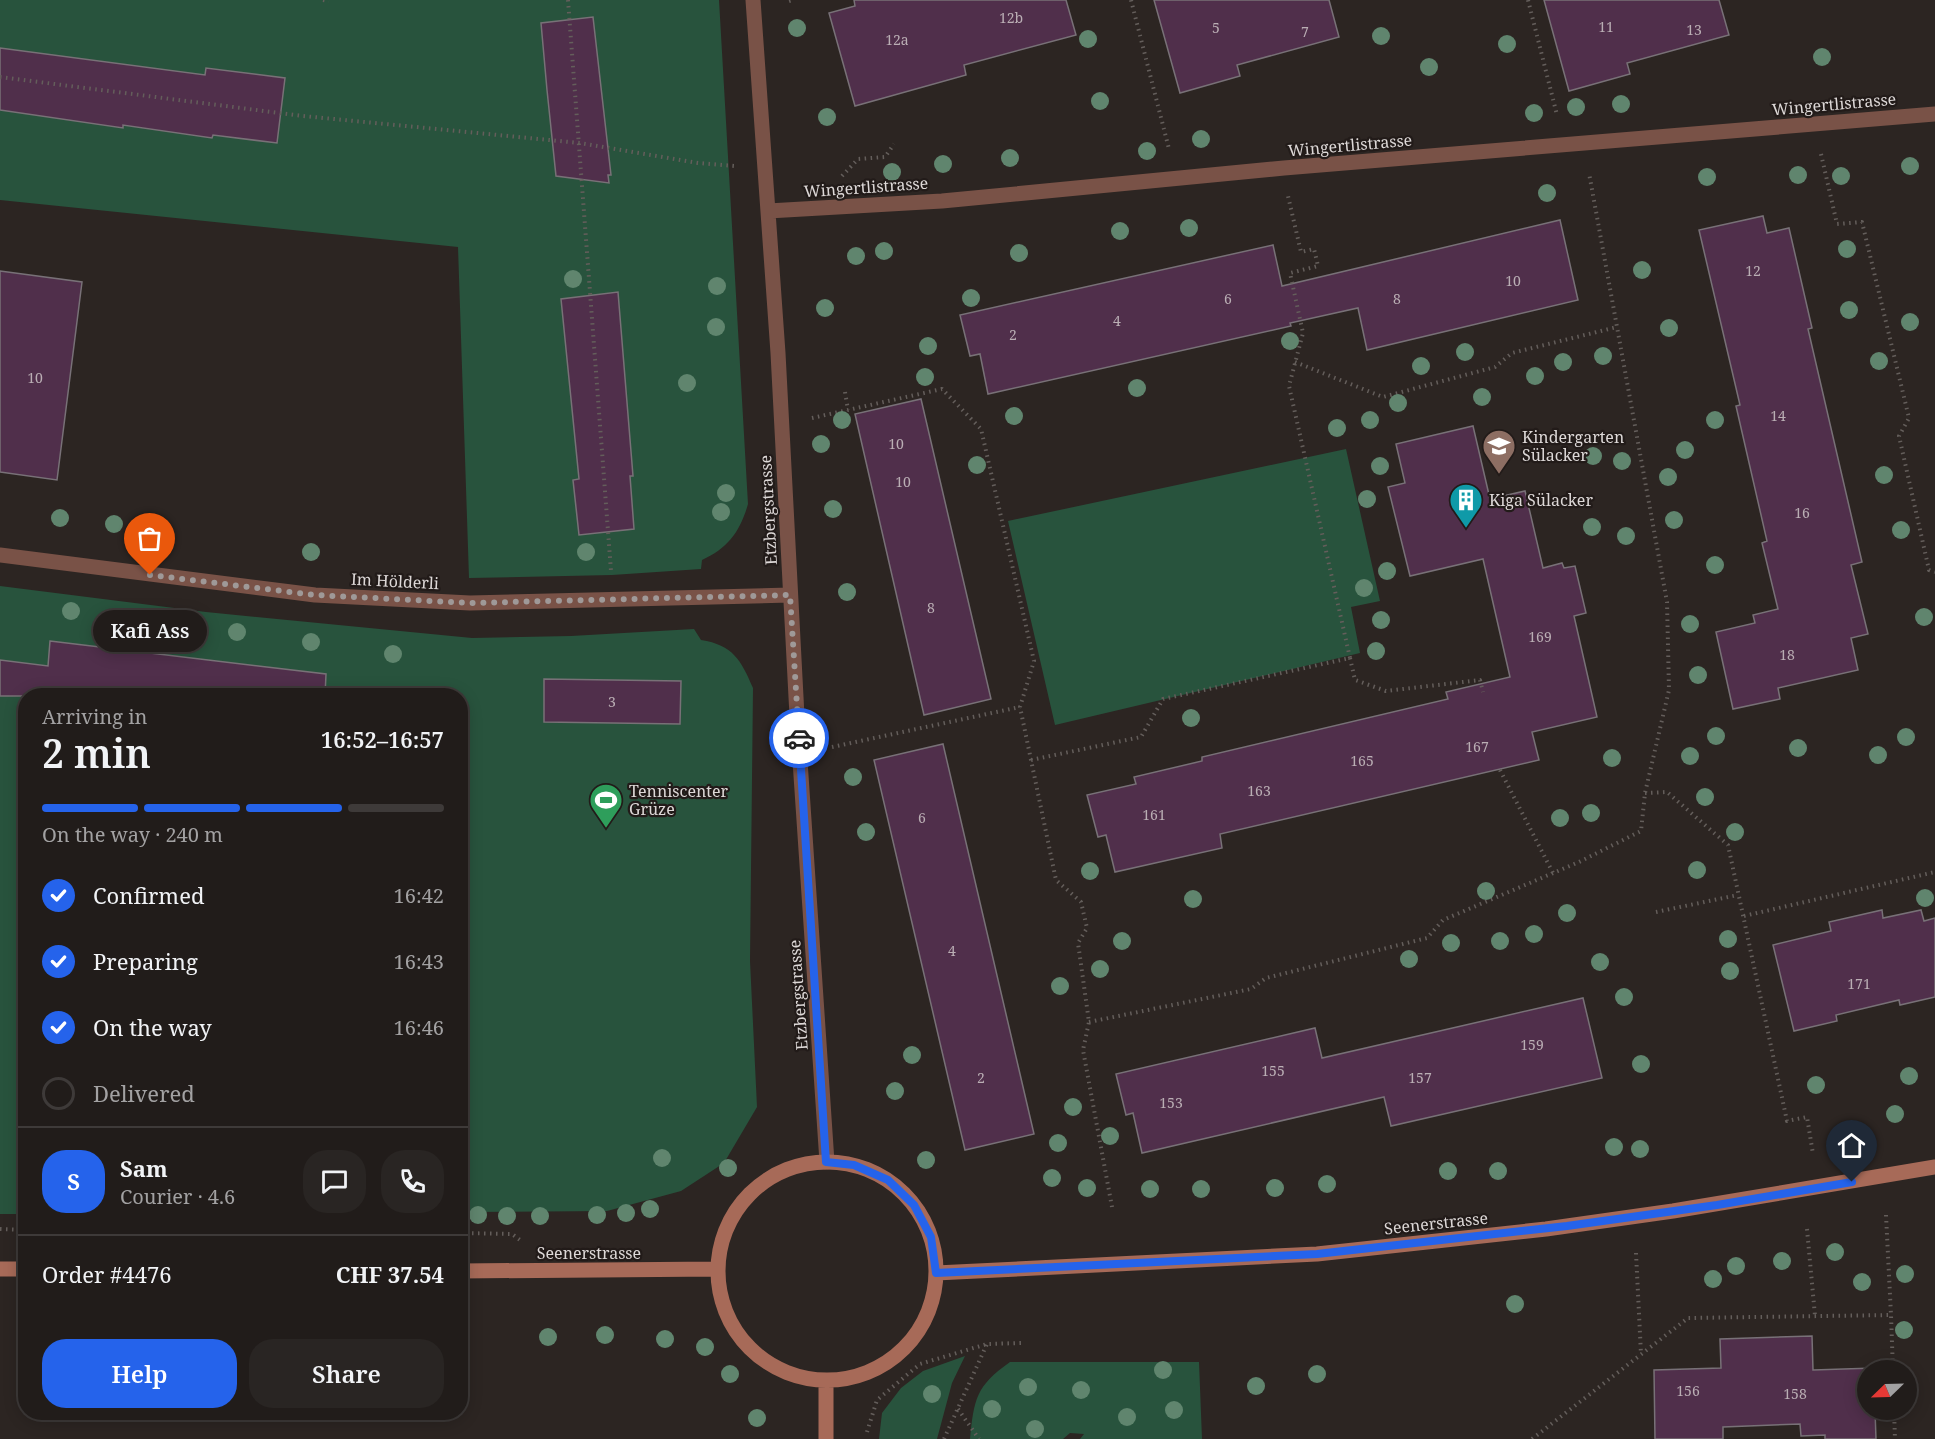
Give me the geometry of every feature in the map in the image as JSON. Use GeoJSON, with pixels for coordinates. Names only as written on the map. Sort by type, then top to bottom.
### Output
{"type":"FeatureCollection","features":[{"type":"Feature","properties":{"kind":"main road"},"geometry":{"type":"LineString","coordinates":[[826,1162],[854,1165],[888,1180],[914,1205],[931,1237],[936,1273],[931,1307],[915,1337],[890,1360],[860,1376],[826,1381],[792,1375],[762,1359],[738,1334],[723,1304],[718,1269],[724,1235],[740,1204],[766,1180],[798,1165],[826,1162]]}},
{"type":"Feature","properties":{"kind":"main road","name":"Seenerstrasse"},"geometry":{"type":"LineString","coordinates":[[936,1273],[1317,1254],[1546,1229],[1684,1210],[1935,1167]]}},
{"type":"Feature","properties":{"kind":"main road"},"geometry":{"type":"LineString","coordinates":[[0,1269],[18,1269]]}},
{"type":"Feature","properties":{"kind":"main road","name":"Seenerstrasse"},"geometry":{"type":"LineString","coordinates":[[468,1270],[718,1269]]}},
{"type":"Feature","properties":{"kind":"main road"},"geometry":{"type":"LineString","coordinates":[[826,1381],[826,1439]]}},
{"type":"Feature","properties":{"kind":"street","name":"Etzbergstrasse"},"geometry":{"type":"LineString","coordinates":[[753,0],[781,399],[790,595],[826,1162]]}},
{"type":"Feature","properties":{"kind":"street","name":"Wingertlistrasse"},"geometry":{"type":"LineString","coordinates":[[768,212],[942,201],[1177,178],[1935,114]]}},
{"type":"Feature","properties":{"kind":"street","name":"Im Hölderli"},"geometry":{"type":"LineString","coordinates":[[0,555],[315,595],[458,603],[790,595]]}},
{"type":"Feature","properties":{"kind":"path"},"geometry":{"type":"LineString","coordinates":[[322,0],[329,1]]}},
{"type":"Feature","properties":{"kind":"path"},"geometry":{"type":"LineString","coordinates":[[568,0],[612,575]]}},
{"type":"Feature","properties":{"kind":"path"},"geometry":{"type":"LineString","coordinates":[[1131,0],[1177,178]]}},
{"type":"Feature","properties":{"kind":"path"},"geometry":{"type":"LineString","coordinates":[[1528,0],[1565,145]]}},
{"type":"Feature","properties":{"kind":"path"},"geometry":{"type":"LineString","coordinates":[[0,77],[303,116],[580,143],[698,163],[736,166]]}},
{"type":"Feature","properties":{"kind":"path"},"geometry":{"type":"LineString","coordinates":[[841,176],[858,159],[885,156],[894,144]]}},
{"type":"Feature","properties":{"kind":"path"},"geometry":{"type":"LineString","coordinates":[[1820,148],[1837,224],[1862,222],[1909,418],[1899,436],[1929,570],[1935,572]]}},
{"type":"Feature","properties":{"kind":"path"},"geometry":{"type":"LineString","coordinates":[[1089,1022],[1251,989],[1266,978],[1427,938],[1443,920],[1553,873],[1641,831],[1645,793],[1669,690],[1667,602],[1588,169]]}},
{"type":"Feature","properties":{"kind":"path"},"geometry":{"type":"LineString","coordinates":[[1288,195],[1301,252],[1314,249],[1318,266],[1290,273],[1303,333],[1288,386],[1355,680],[1386,691],[1480,680],[1482,692]]}},
{"type":"Feature","properties":{"kind":"path"},"geometry":{"type":"LineString","coordinates":[[1295,362],[1383,397],[1495,367],[1512,352],[1617,327]]}},
{"type":"Feature","properties":{"kind":"path"},"geometry":{"type":"LineString","coordinates":[[812,418],[942,389],[981,429],[1034,661],[1020,707],[1056,880],[1081,902],[1087,928],[1078,943],[1089,1022],[1083,1050],[1112,1207]]}},
{"type":"Feature","properties":{"kind":"path"},"geometry":{"type":"LineString","coordinates":[[845,392],[848,410]]}},
{"type":"Feature","properties":{"kind":"path"},"geometry":{"type":"LineString","coordinates":[[1031,760],[1141,736],[1163,699],[1350,658]]}},
{"type":"Feature","properties":{"kind":"path"},"geometry":{"type":"LineString","coordinates":[[832,747],[1020,707]]}},
{"type":"Feature","properties":{"kind":"path"},"geometry":{"type":"LineString","coordinates":[[1500,770],[1553,873]]}},
{"type":"Feature","properties":{"kind":"path"},"geometry":{"type":"LineString","coordinates":[[1645,793],[1667,792],[1728,845],[1787,1122],[1807,1117],[1813,1154]]}},
{"type":"Feature","properties":{"kind":"path"},"geometry":{"type":"LineString","coordinates":[[1744,916],[1935,872]]}},
{"type":"Feature","properties":{"kind":"path"},"geometry":{"type":"LineString","coordinates":[[1656,912],[1738,895]]}},
{"type":"Feature","properties":{"kind":"path"},"geometry":{"type":"LineString","coordinates":[[1886,1215],[1893,1360]]}},
{"type":"Feature","properties":{"kind":"path"},"geometry":{"type":"LineString","coordinates":[[1807,1228],[1815,1316]]}},
{"type":"Feature","properties":{"kind":"path"},"geometry":{"type":"LineString","coordinates":[[0,1229],[18,1230]]}},
{"type":"Feature","properties":{"kind":"path"},"geometry":{"type":"LineString","coordinates":[[468,1233],[512,1234]]}},
{"type":"Feature","properties":{"kind":"path"},"geometry":{"type":"LineString","coordinates":[[1636,1252],[1641,1354]]}},
{"type":"Feature","properties":{"kind":"path"},"geometry":{"type":"LineString","coordinates":[[1532,1439],[1688,1318],[1891,1315]]}},
{"type":"Feature","properties":{"kind":"path"},"geometry":{"type":"LineString","coordinates":[[867,1432],[877,1400],[920,1364],[987,1344],[1022,1342]]}},
{"type":"Feature","properties":{"kind":"path"},"geometry":{"type":"LineString","coordinates":[[944,1439],[987,1344]]}},
{"type":"Feature","properties":{"kind":"path"},"geometry":{"type":"LineString","coordinates":[[958,1409],[979,1439]]}},
{"type":"Feature","properties":{"kind":"path"},"geometry":{"type":"LineString","coordinates":[[1894,1420],[1895,1439]]}},
{"type":"Feature","properties":{"kind":"green space"},"geometry":{"type":"Polygon","coordinates":[[[0,0],[719,0],[748,504],[732,538],[719,550],[702,560],[701,569],[612,575],[469,578],[458,247],[0,200],[0,0]]]}},
{"type":"Feature","properties":{"kind":"green space"},"geometry":{"type":"Polygon","coordinates":[[[1346,449],[1380,601],[1351,607],[1360,653],[1055,725],[1008,521],[1346,449]]]}},
{"type":"Feature","properties":{"kind":"green space","name":"Tenniscenter Grüze"},"geometry":{"type":"Polygon","coordinates":[[[0,586],[206,612],[472,638],[571,636],[694,629],[701,640],[721,646],[740,662],[753,688],[750,961],[757,1107],[724,1163],[681,1191],[607,1211],[468,1212],[468,688],[18,688],[18,1214],[0,1214],[0,586]]]}},
{"type":"Feature","properties":{"kind":"green space"},"geometry":{"type":"Polygon","coordinates":[[[965,1356],[952,1383],[937,1439],[879,1439],[882,1413],[901,1388],[923,1371],[965,1356]]]}},
{"type":"Feature","properties":{"kind":"green space"},"geometry":{"type":"Polygon","coordinates":[[[1010,1362],[1199,1362],[1202,1439],[1080,1439],[1084,1434],[1070,1433],[1063,1439],[970,1439],[975,1403],[983,1386],[1010,1362]]]}},
{"type":"Feature","properties":{"kind":"building"},"geometry":{"type":"Polygon","coordinates":[[[854,0],[1066,0],[1076,35],[964,65],[966,75],[855,106],[829,13],[855,6],[854,0]]]}},
{"type":"Feature","properties":{"kind":"building"},"geometry":{"type":"Polygon","coordinates":[[[1154,0],[1329,0],[1339,37],[1237,65],[1240,76],[1180,93],[1154,0]]]}},
{"type":"Feature","properties":{"kind":"building"},"geometry":{"type":"Polygon","coordinates":[[[1544,0],[1719,0],[1729,35],[1627,63],[1630,74],[1569,91],[1544,0]]]}},
{"type":"Feature","properties":{"kind":"building"},"geometry":{"type":"Polygon","coordinates":[[[593,17],[611,175],[608,175],[609,183],[556,176],[547,90],[541,23],[593,17]]]}},
{"type":"Feature","properties":{"kind":"building"},"geometry":{"type":"Polygon","coordinates":[[[0,48],[205,75],[206,68],[285,78],[277,143],[213,135],[212,138],[123,125],[123,128],[0,110],[0,48]]]}},
{"type":"Feature","properties":{"kind":"building"},"geometry":{"type":"Polygon","coordinates":[[[1763,216],[1767,233],[1789,228],[1812,328],[1808,329],[1862,562],[1851,565],[1868,634],[1851,638],[1858,670],[1778,688],[1780,699],[1733,709],[1716,632],[1755,623],[1753,615],[1778,609],[1762,543],[1767,541],[1736,406],[1740,405],[1699,230],[1763,216]]]}},
{"type":"Feature","properties":{"kind":"building"},"geometry":{"type":"Polygon","coordinates":[[[1560,220],[1578,300],[1367,350],[1358,308],[1290,323],[1291,326],[988,394],[980,354],[970,356],[960,315],[1273,245],[1282,286],[1560,220]]]}},
{"type":"Feature","properties":{"kind":"building"},"geometry":{"type":"Polygon","coordinates":[[[0,271],[82,282],[57,480],[0,472],[0,271]]]}},
{"type":"Feature","properties":{"kind":"building"},"geometry":{"type":"Polygon","coordinates":[[[618,292],[633,476],[630,476],[634,529],[579,535],[573,480],[579,479],[561,299],[618,292]]]}},
{"type":"Feature","properties":{"kind":"building"},"geometry":{"type":"Polygon","coordinates":[[[921,399],[991,699],[924,715],[855,414],[921,399]]]}},
{"type":"Feature","properties":{"kind":"building"},"geometry":{"type":"Polygon","coordinates":[[[1473,426],[1490,499],[1525,491],[1543,568],[1562,563],[1564,568],[1575,566],[1586,613],[1574,616],[1597,717],[1532,732],[1539,760],[1220,834],[1222,848],[1115,872],[1106,835],[1098,837],[1087,795],[1136,784],[1134,777],[1202,761],[1202,757],[1448,699],[1446,692],[1510,677],[1483,559],[1410,576],[1388,487],[1405,483],[1396,444],[1473,426]]]}},
{"type":"Feature","properties":{"kind":"building"},"geometry":{"type":"Polygon","coordinates":[[[50,641],[326,674],[325,688],[18,688],[18,696],[0,696],[0,660],[48,666],[50,641]]]}},
{"type":"Feature","properties":{"kind":"building"},"geometry":{"type":"Polygon","coordinates":[[[544,679],[681,681],[680,724],[544,722],[544,679]]]}},
{"type":"Feature","properties":{"kind":"building"},"geometry":{"type":"Polygon","coordinates":[[[943,744],[1034,1134],[965,1150],[874,760],[943,744]]]}},
{"type":"Feature","properties":{"kind":"building"},"geometry":{"type":"Polygon","coordinates":[[[1882,910],[1883,918],[1921,910],[1924,921],[1935,918],[1935,997],[1900,1005],[1899,1000],[1836,1015],[1837,1021],[1794,1031],[1773,945],[1831,931],[1829,922],[1882,910]]]}},
{"type":"Feature","properties":{"kind":"building"},"geometry":{"type":"Polygon","coordinates":[[[1583,998],[1602,1078],[1391,1126],[1384,1097],[1142,1153],[1133,1113],[1126,1115],[1116,1074],[1315,1028],[1322,1058],[1583,998]]]}},
{"type":"Feature","properties":{"kind":"building"},"geometry":{"type":"Polygon","coordinates":[[[1812,1336],[1813,1370],[1857,1369],[1857,1420],[1875,1420],[1876,1439],[1825,1439],[1825,1435],[1801,1436],[1800,1424],[1723,1427],[1723,1439],[1655,1439],[1654,1370],[1721,1368],[1720,1339],[1812,1336]]]}},
{"type":"Feature","properties":{"kind":"way so far"},"geometry":{"type":"LineString","coordinates":[[150,575],[315,595],[470,603],[790,595],[799,738]]}},
{"type":"Feature","properties":{"kind":"place","name":"Kindergarten Sülacker"},"geometry":{"type":"Point","coordinates":[1499,475]}},
{"type":"Feature","properties":{"kind":"place","name":"Kiga Sülacker"},"geometry":{"type":"Point","coordinates":[1466,529]}},
{"type":"Feature","properties":{"kind":"place","name":"Kafi Ass"},"geometry":{"type":"Point","coordinates":[150,575]}},
{"type":"Feature","properties":{"kind":"place","name":"Tenniscenter Grüze"},"geometry":{"type":"Point","coordinates":[606,829]}},
{"type":"Feature","properties":{"kind":"route"},"geometry":{"type":"LineString","coordinates":[[799,738],[826,1162],[854,1165],[888,1180],[914,1205],[931,1237],[936,1273],[1317,1254],[1567,1226],[1717,1205],[1852,1182]]}}]}
